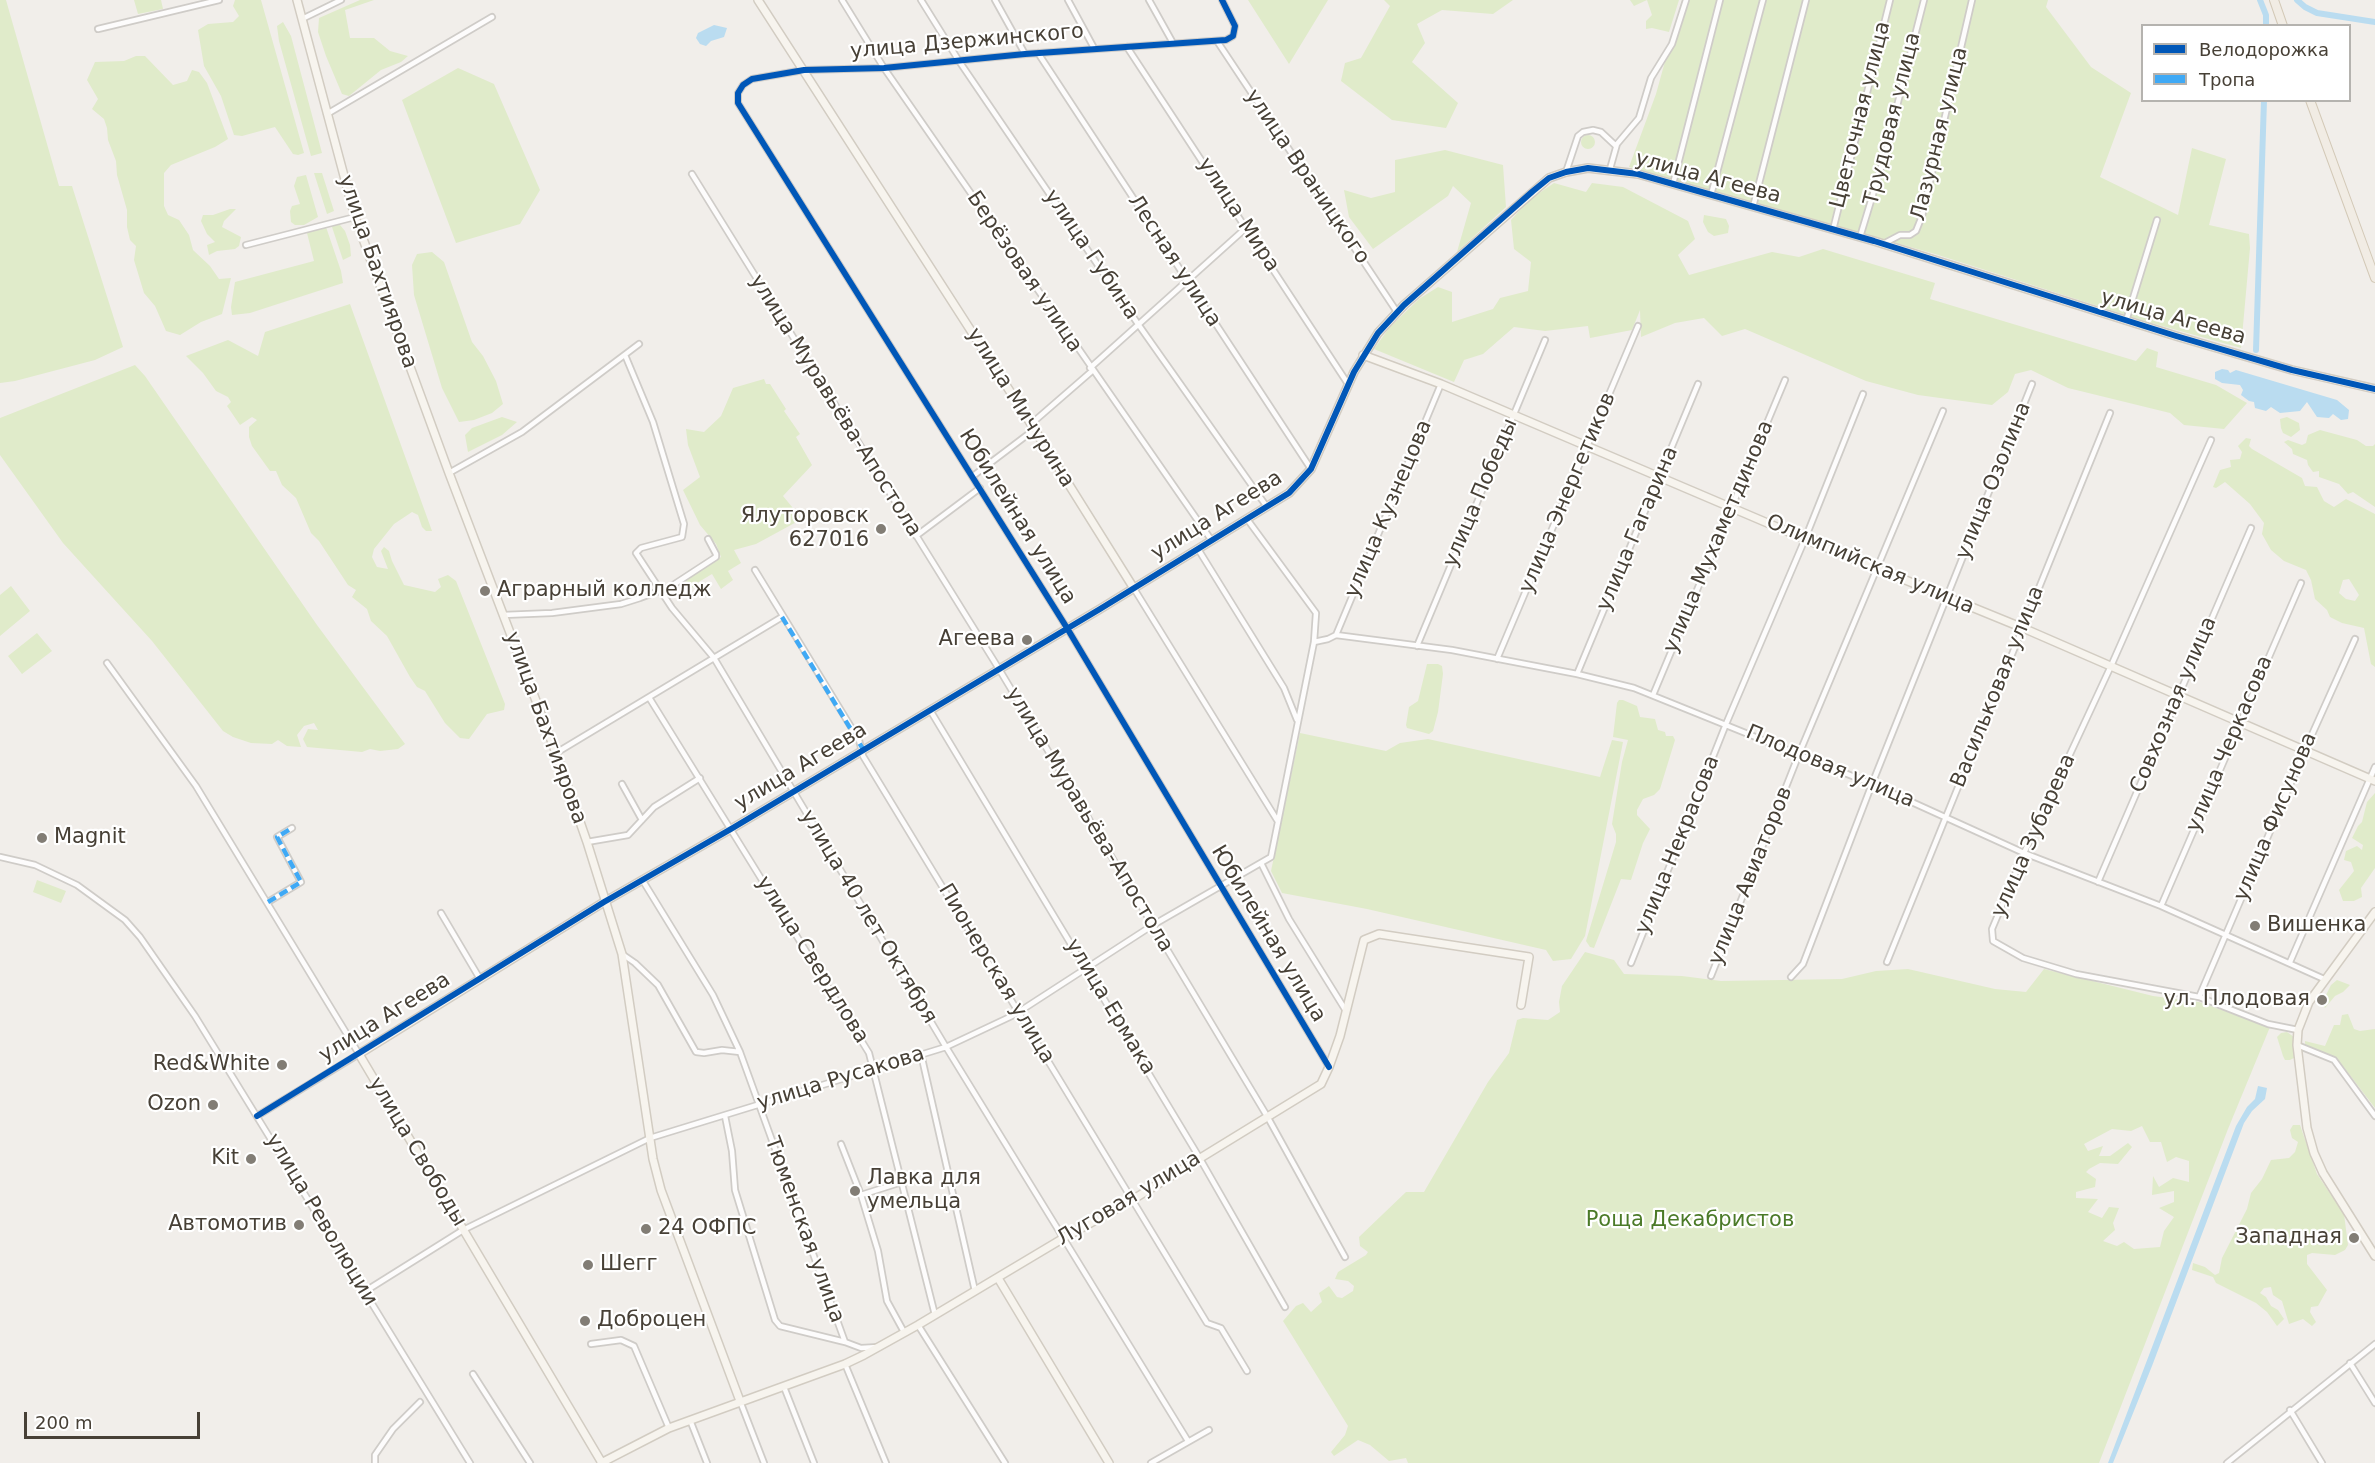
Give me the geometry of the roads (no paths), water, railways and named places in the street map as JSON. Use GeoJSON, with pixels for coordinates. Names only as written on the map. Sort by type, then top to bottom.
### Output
{"type":"FeatureCollection","features":[{"type":"Feature","properties":{"kind":"main road"},"geometry":{"type":"LineString","coordinates":[[2274,0],[2282,24]]}},
{"type":"Feature","properties":{"kind":"main road"},"geometry":{"type":"LineString","coordinates":[[2311,102],[2375,278]]}},
{"type":"Feature","properties":{"kind":"street"},"geometry":{"type":"LineString","coordinates":[[98,29],[219,0]]}},
{"type":"Feature","properties":{"kind":"street","name":"улица Бахтиярова"},"geometry":{"type":"LineString","coordinates":[[297,0],[355,217],[449,473],[556,753],[587,842],[622,954],[650,1138],[661,1190],[764,1463]]}},
{"type":"Feature","properties":{"kind":"street"},"geometry":{"type":"LineString","coordinates":[[302,19],[341,0]]}},
{"type":"Feature","properties":{"kind":"street","name":"улица Мичурина"},"geometry":{"type":"LineString","coordinates":[[758,0],[1033,427],[1277,820]]}},
{"type":"Feature","properties":{"kind":"street","name":"Берёзовая улица"},"geometry":{"type":"LineString","coordinates":[[842,0],[884,68],[1212,541]]}},
{"type":"Feature","properties":{"kind":"street","name":"улица Губина"},"geometry":{"type":"LineString","coordinates":[[921,0],[959,61],[1138,324],[1267,507]]}},
{"type":"Feature","properties":{"kind":"street"},"geometry":{"type":"LineString","coordinates":[[995,0],[1025,54]]}},
{"type":"Feature","properties":{"kind":"street"},"geometry":{"type":"LineString","coordinates":[[1068,0],[1094,48]]}},
{"type":"Feature","properties":{"kind":"street"},"geometry":{"type":"LineString","coordinates":[[1149,0],[1173,43]]}},
{"type":"Feature","properties":{"kind":"street","name":"улица Дзержинского"},"geometry":{"type":"LineString","coordinates":[[743,113],[738,93],[743,85],[752,79],[804,70],[884,68],[1094,48],[1226,40],[1233,36],[1235,26],[1222,0]]}},
{"type":"Feature","properties":{"kind":"street"},"geometry":{"type":"LineString","coordinates":[[1610,169],[1616,146],[1639,118],[1651,78],[1672,44],[1686,0]]}},
{"type":"Feature","properties":{"kind":"street"},"geometry":{"type":"LineString","coordinates":[[1672,184],[1720,0]]}},
{"type":"Feature","properties":{"kind":"street"},"geometry":{"type":"LineString","coordinates":[[1711,195],[1762,0]]}},
{"type":"Feature","properties":{"kind":"street"},"geometry":{"type":"LineString","coordinates":[[1753,207],[1806,0]]}},
{"type":"Feature","properties":{"kind":"street","name":"Цветочная улица"},"geometry":{"type":"LineString","coordinates":[[1833,230],[1890,0]]}},
{"type":"Feature","properties":{"kind":"street","name":"Трудовая улица"},"geometry":{"type":"LineString","coordinates":[[1860,237],[1883,160],[1924,0]]}},
{"type":"Feature","properties":{"kind":"street","name":"Лазурная улица"},"geometry":{"type":"LineString","coordinates":[[1882,244],[1893,238],[1910,236],[1916,231],[1922,216],[1972,0]]}},
{"type":"Feature","properties":{"kind":"street"},"geometry":{"type":"LineString","coordinates":[[327,114],[492,17]]}},
{"type":"Feature","properties":{"kind":"street","name":"улица Враницкого"},"geometry":{"type":"LineString","coordinates":[[1217,41],[1397,312]]}},
{"type":"Feature","properties":{"kind":"street","name":"улица Мира"},"geometry":{"type":"LineString","coordinates":[[1127,47],[1348,384]]}},
{"type":"Feature","properties":{"kind":"street","name":"Лесная улица"},"geometry":{"type":"LineString","coordinates":[[1038,53],[1311,469]]}},
{"type":"Feature","properties":{"kind":"street","name":"Юбилейная улица"},"geometry":{"type":"LineString","coordinates":[[743,113],[1067,628],[1329,1067]]}},
{"type":"Feature","properties":{"kind":"street"},"geometry":{"type":"LineString","coordinates":[[1566,172],[1578,136],[1583,132],[1593,130],[1601,132],[1616,146]]}},
{"type":"Feature","properties":{"kind":"street","name":"улица Агеева"},"geometry":{"type":"LineString","coordinates":[[257,1116],[604,902],[999,669],[1289,493],[1311,469],[1348,384],[1378,333],[1397,312],[1533,190],[1549,178],[1566,172],[1588,168],[1638,174],[1860,237],[2126,321],[2292,370],[2375,389]]}},
{"type":"Feature","properties":{"kind":"street","name":"улица Муравьёва-Апостола"},"geometry":{"type":"LineString","coordinates":[[692,174],[999,669],[1267,1116],[1345,1257]]}},
{"type":"Feature","properties":{"kind":"street"},"geometry":{"type":"LineString","coordinates":[[246,245],[355,217]]}},
{"type":"Feature","properties":{"kind":"street"},"geometry":{"type":"LineString","coordinates":[[2126,321],[2157,220]]}},
{"type":"Feature","properties":{"kind":"street"},"geometry":{"type":"LineString","coordinates":[[973,476],[1033,427],[1138,324],[1247,227]]}},
{"type":"Feature","properties":{"kind":"street","name":"улица Энергетиков"},"geometry":{"type":"LineString","coordinates":[[1497,659],[1638,326]]}},
{"type":"Feature","properties":{"kind":"street","name":"улица Победы"},"geometry":{"type":"LineString","coordinates":[[1417,646],[1545,340]]}},
{"type":"Feature","properties":{"kind":"street"},"geometry":{"type":"LineString","coordinates":[[449,473],[522,432],[639,344]]}},
{"type":"Feature","properties":{"kind":"street","name":"улица 40 лет Октября"},"geometry":{"type":"LineString","coordinates":[[625,355],[654,422],[684,524],[681,537],[641,548],[636,553],[660,590],[714,658],[945,1047],[1188,1441]]}},
{"type":"Feature","properties":{"kind":"street","name":"Олимпийская улица"},"geometry":{"type":"LineString","coordinates":[[1363,355],[1442,384],[1805,539],[2023,628],[2372,780]]}},
{"type":"Feature","properties":{"kind":"street","name":"улица Мухаметдинова"},"geometry":{"type":"LineString","coordinates":[[1653,695],[1785,380]]}},
{"type":"Feature","properties":{"kind":"street","name":"улица Кузнецова"},"geometry":{"type":"LineString","coordinates":[[1336,635],[1442,384]]}},
{"type":"Feature","properties":{"kind":"street","name":"улица Гагарина"},"geometry":{"type":"LineString","coordinates":[[1577,674],[1698,384]]}},
{"type":"Feature","properties":{"kind":"street","name":"улица Озолина"},"geometry":{"type":"LineString","coordinates":[[1791,977],[1803,964],[1872,784],[2032,384]]}},
{"type":"Feature","properties":{"kind":"street","name":"улица Некрасова"},"geometry":{"type":"LineString","coordinates":[[1631,963],[1726,724],[1805,539],[1863,394]]}},
{"type":"Feature","properties":{"kind":"street","name":"улица Авиаторов"},"geometry":{"type":"LineString","coordinates":[[1711,976],[1799,754],[1943,411]]}},
{"type":"Feature","properties":{"kind":"street","name":"Васильковая улица"},"geometry":{"type":"LineString","coordinates":[[1887,962],[2110,413]]}},
{"type":"Feature","properties":{"kind":"street","name":"улица Зубарева"},"geometry":{"type":"LineString","coordinates":[[2211,440],[2111,666],[2024,853],[1992,929],[1993,941],[2023,958],[2076,974],[2199,997],[2268,1024],[2298,1030]]}},
{"type":"Feature","properties":{"kind":"street"},"geometry":{"type":"LineString","coordinates":[[916,536],[980,488]]}},
{"type":"Feature","properties":{"kind":"street"},"geometry":{"type":"LineString","coordinates":[[1247,519],[1316,613],[1314,642],[1277,820],[1275,843],[1271,857],[1261,864],[1289,919],[1346,1011]]}},
{"type":"Feature","properties":{"kind":"street","name":"Совхозная улица"},"geometry":{"type":"LineString","coordinates":[[2098,882],[2251,528]]}},
{"type":"Feature","properties":{"kind":"street"},"geometry":{"type":"LineString","coordinates":[[503,615],[552,613],[621,604],[670,587],[716,556],[708,539]]}},
{"type":"Feature","properties":{"kind":"street"},"geometry":{"type":"LineString","coordinates":[[1198,549],[1284,688],[1298,722]]}},
{"type":"Feature","properties":{"kind":"street","name":"Пионерская улица"},"geometry":{"type":"LineString","coordinates":[[755,570],[863,749],[863,756],[1207,1323],[1221,1328],[1247,1371]]}},
{"type":"Feature","properties":{"kind":"street","name":"улица Черкасова"},"geometry":{"type":"LineString","coordinates":[[2161,906],[2301,583]]}},
{"type":"Feature","properties":{"kind":"street"},"geometry":{"type":"LineString","coordinates":[[556,753],[650,699],[782,617]]}},
{"type":"Feature","properties":{"kind":"street","name":"Плодовая улица"},"geometry":{"type":"LineString","coordinates":[[1314,642],[1336,635],[1417,646],[1577,674],[1614,682],[1653,695],[1872,784],[2024,853],[2161,906],[2324,979]]}},
{"type":"Feature","properties":{"kind":"street","name":"улица Фисунова"},"geometry":{"type":"LineString","coordinates":[[2199,997],[2355,639]]}},
{"type":"Feature","properties":{"kind":"street","name":"улица Свободы"},"geometry":{"type":"LineString","coordinates":[[107,663],[196,786],[268,902],[602,1463]]}},
{"type":"Feature","properties":{"kind":"street","name":"улица Свердлова"},"geometry":{"type":"LineString","coordinates":[[650,699],[869,1053],[935,1315]]}},
{"type":"Feature","properties":{"kind":"street","name":"улица Ермака"},"geometry":{"type":"LineString","coordinates":[[930,710],[1199,1157],[1286,1307]]}},
{"type":"Feature","properties":{"kind":"street"},"geometry":{"type":"LineString","coordinates":[[2290,962],[2372,780],[2375,766]]}},
{"type":"Feature","properties":{"kind":"street"},"geometry":{"type":"LineString","coordinates":[[587,842],[628,834],[654,807],[700,778]]}},
{"type":"Feature","properties":{"kind":"street"},"geometry":{"type":"LineString","coordinates":[[622,784],[642,820]]}},
{"type":"Feature","properties":{"kind":"street"},"geometry":{"type":"LineString","coordinates":[[268,902],[301,882],[278,837],[292,828]]}},
{"type":"Feature","properties":{"kind":"street","name":"улица Революции"},"geometry":{"type":"LineString","coordinates":[[0,857],[35,865],[91,894],[125,920],[165,970],[470,1463]]}},
{"type":"Feature","properties":{"kind":"street","name":"улица Русакова"},"geometry":{"type":"LineString","coordinates":[[364,1292],[463,1230],[650,1138],[945,1047],[1020,1013],[1153,925],[1261,864]]}},
{"type":"Feature","properties":{"kind":"street","name":"Тюменская улица"},"geometry":{"type":"LineString","coordinates":[[643,881],[713,995],[741,1052],[845,1342],[861,1348],[879,1347]]}},
{"type":"Feature","properties":{"kind":"street"},"geometry":{"type":"LineString","coordinates":[[2375,912],[2308,1002],[2298,1030],[2297,1045],[2299,1077],[2307,1128],[2314,1153],[2323,1173],[2375,1256]]}},
{"type":"Feature","properties":{"kind":"street"},"geometry":{"type":"LineString","coordinates":[[441,913],[480,979]]}},
{"type":"Feature","properties":{"kind":"street","name":"Луговая улица"},"geometry":{"type":"LineString","coordinates":[[602,1463],[669,1428],[845,1364],[879,1347],[1132,1200],[1321,1084],[1341,1036],[1364,940],[1379,933],[1529,957],[1521,1005]]}},
{"type":"Feature","properties":{"kind":"street"},"geometry":{"type":"LineString","coordinates":[[622,954],[636,963],[658,986],[696,1052],[722,1050],[741,1052]]}},
{"type":"Feature","properties":{"kind":"street"},"geometry":{"type":"LineString","coordinates":[[2297,1045],[2334,1060],[2375,1116]]}},
{"type":"Feature","properties":{"kind":"street"},"geometry":{"type":"LineString","coordinates":[[921,1054],[975,1291]]}},
{"type":"Feature","properties":{"kind":"street"},"geometry":{"type":"LineString","coordinates":[[725,1116],[732,1151],[735,1190],[775,1320],[780,1326],[845,1342]]}},
{"type":"Feature","properties":{"kind":"street"},"geometry":{"type":"LineString","coordinates":[[841,1144],[861,1196],[878,1251],[887,1301],[904,1332]]}},
{"type":"Feature","properties":{"kind":"street"},"geometry":{"type":"LineString","coordinates":[[861,1196],[902,1182]]}},
{"type":"Feature","properties":{"kind":"street"},"geometry":{"type":"LineString","coordinates":[[998,1278],[1109,1463]]}},
{"type":"Feature","properties":{"kind":"street"},"geometry":{"type":"LineString","coordinates":[[918,1325],[1005,1463]]}},
{"type":"Feature","properties":{"kind":"street"},"geometry":{"type":"LineString","coordinates":[[591,1344],[621,1340],[634,1346],[669,1428]]}},
{"type":"Feature","properties":{"kind":"street"},"geometry":{"type":"LineString","coordinates":[[2227,1463],[2290,1410],[2375,1344]]}},
{"type":"Feature","properties":{"kind":"street"},"geometry":{"type":"LineString","coordinates":[[2350,1363],[2375,1403]]}},
{"type":"Feature","properties":{"kind":"street"},"geometry":{"type":"LineString","coordinates":[[845,1364],[886,1463]]}},
{"type":"Feature","properties":{"kind":"street"},"geometry":{"type":"LineString","coordinates":[[473,1374],[530,1463]]}},
{"type":"Feature","properties":{"kind":"street"},"geometry":{"type":"LineString","coordinates":[[783,1387],[814,1463]]}},
{"type":"Feature","properties":{"kind":"street"},"geometry":{"type":"LineString","coordinates":[[375,1463],[375,1455],[393,1430],[420,1402]]}},
{"type":"Feature","properties":{"kind":"street"},"geometry":{"type":"LineString","coordinates":[[2290,1410],[2322,1463]]}},
{"type":"Feature","properties":{"kind":"street"},"geometry":{"type":"LineString","coordinates":[[690,1420],[707,1463]]}},
{"type":"Feature","properties":{"kind":"street"},"geometry":{"type":"LineString","coordinates":[[1151,1463],[1209,1430]]}},
{"type":"Feature","properties":{"kind":"water"},"geometry":{"type":"Polygon","coordinates":[[[714,25],[727,28],[724,37],[711,41],[706,46],[700,44],[696,38],[698,33],[714,25]]]}},
{"type":"Feature","properties":{"kind":"water"},"geometry":{"type":"Polygon","coordinates":[[[2222,369],[2230,373],[2236,370],[2337,400],[2349,410],[2348,419],[2341,420],[2333,414],[2329,418],[2317,417],[2307,402],[2300,411],[2280,413],[2271,407],[2266,411],[2255,408],[2254,402],[2241,395],[2243,390],[2240,385],[2222,383],[2215,379],[2215,372],[2222,369]]]}},
{"type":"Feature","properties":{"kind":"water"},"geometry":{"type":"Polygon","coordinates":[[[2258,1086],[2267,1088],[2265,1099],[2252,1111],[2244,1123],[2152,1366],[2113,1463],[2108,1463],[2236,1126],[2247,1107],[2255,1099],[2258,1086]]]}},
{"type":"Feature","properties":{"kind":"waterway"},"geometry":{"type":"LineString","coordinates":[[2260,0],[2266,15],[2266,24]]}},
{"type":"Feature","properties":{"kind":"waterway"},"geometry":{"type":"LineString","coordinates":[[2297,0],[2317,13],[2375,22]]}},
{"type":"Feature","properties":{"kind":"waterway"},"geometry":{"type":"LineString","coordinates":[[2256,350],[2264,102]]}},
{"type":"Feature","properties":{"kind":"place","name":"Ялуторовск 627016"},"geometry":{"type":"Point","coordinates":[881,529]}},
{"type":"Feature","properties":{"kind":"place","name":"Аграрный колледж"},"geometry":{"type":"Point","coordinates":[485,591]}},
{"type":"Feature","properties":{"kind":"place","name":"Агеева"},"geometry":{"type":"Point","coordinates":[1027,640]}},
{"type":"Feature","properties":{"kind":"place","name":"Magnit"},"geometry":{"type":"Point","coordinates":[42,838]}},
{"type":"Feature","properties":{"kind":"place","name":"Вишенка"},"geometry":{"type":"Point","coordinates":[2255,926]}},
{"type":"Feature","properties":{"kind":"place","name":"ул. Плодовая"},"geometry":{"type":"Point","coordinates":[2322,1000]}},
{"type":"Feature","properties":{"kind":"place","name":"Red&White"},"geometry":{"type":"Point","coordinates":[282,1065]}},
{"type":"Feature","properties":{"kind":"place","name":"Ozon"},"geometry":{"type":"Point","coordinates":[213,1105]}},
{"type":"Feature","properties":{"kind":"place","name":"Kit"},"geometry":{"type":"Point","coordinates":[251,1159]}},
{"type":"Feature","properties":{"kind":"place","name":"Лавка для умельца"},"geometry":{"type":"Point","coordinates":[855,1191]}},
{"type":"Feature","properties":{"kind":"place","name":"Автомотив"},"geometry":{"type":"Point","coordinates":[299,1225]}},
{"type":"Feature","properties":{"kind":"place","name":"24 ОФПС"},"geometry":{"type":"Point","coordinates":[646,1229]}},
{"type":"Feature","properties":{"kind":"place","name":"Западная"},"geometry":{"type":"Point","coordinates":[2354,1238]}},
{"type":"Feature","properties":{"kind":"place","name":"Шегг"},"geometry":{"type":"Point","coordinates":[588,1265]}},
{"type":"Feature","properties":{"kind":"place","name":"Доброцен"},"geometry":{"type":"Point","coordinates":[585,1321]}},
{"type":"Feature","properties":{"kind":"park label","name":"Роща Декабристов"},"geometry":{"type":"Point","coordinates":[1690,1221]}}]}
